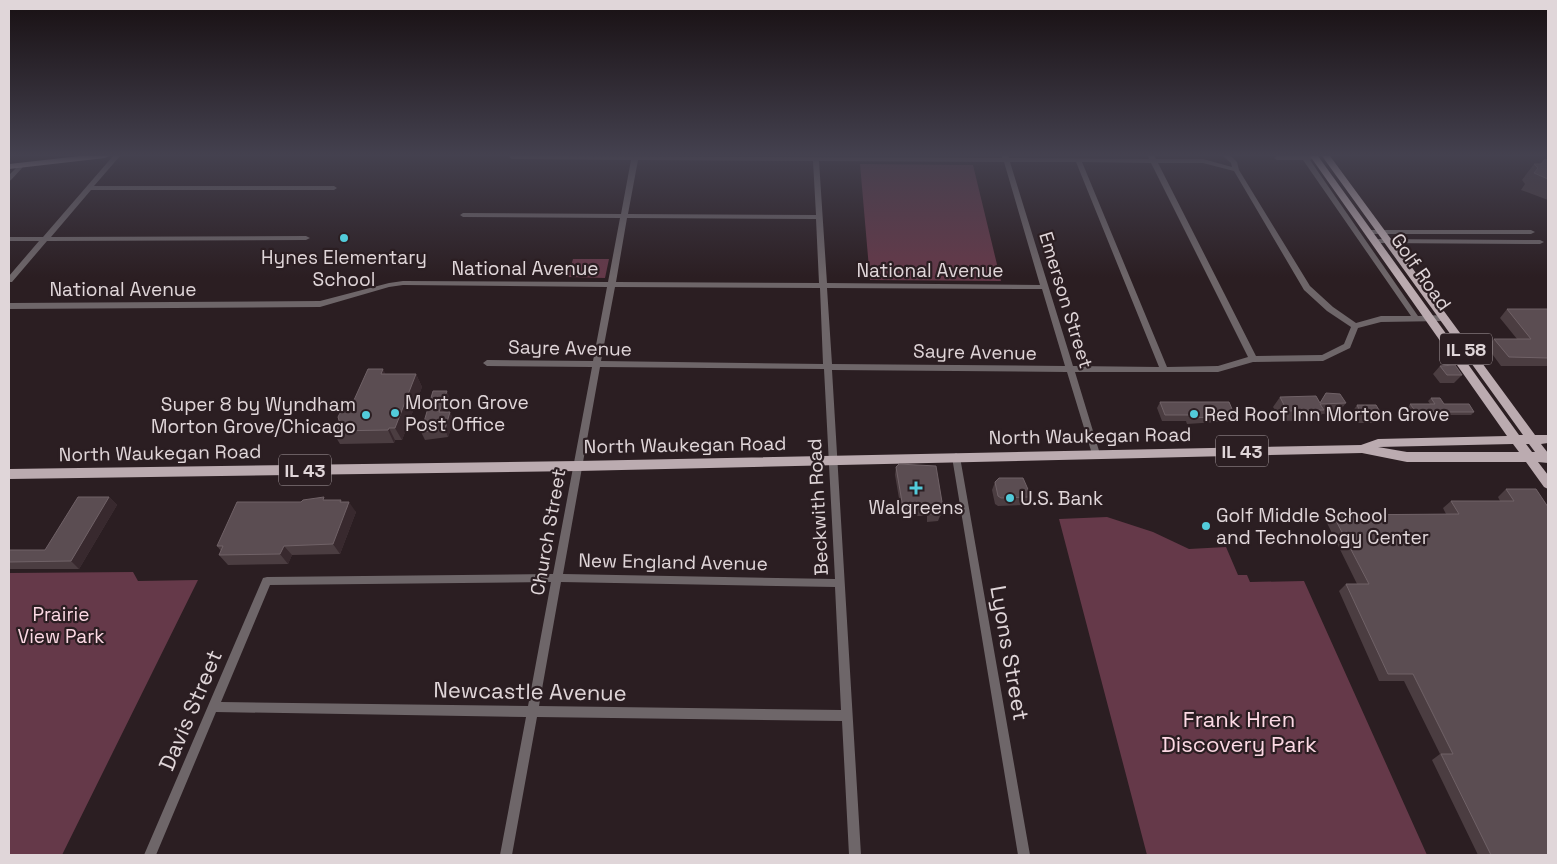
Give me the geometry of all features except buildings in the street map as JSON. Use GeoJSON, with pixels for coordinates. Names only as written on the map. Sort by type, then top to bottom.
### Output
{"type":"FeatureCollection","features":[{"type":"Feature","properties":{"kind":"main road","name":"Golf Road"},"geometry":{"type":"LineString","coordinates":[[1344,196],[1370,232],[1382,238],[1444,318],[1547,459]]}},
{"type":"Feature","properties":{"kind":"main road","name":"Golf Road"},"geometry":{"type":"LineString","coordinates":[[1354,196],[1382,238],[1431,318],[1548,484]]}},
{"type":"Feature","properties":{"kind":"main road","name":"IL 43"},"geometry":{"type":"LineString","coordinates":[[1516,440],[1548,439]]}},
{"type":"Feature","properties":{"kind":"main road","name":"North Waukegan Road"},"geometry":{"type":"LineString","coordinates":[[1362,449],[1378,443],[1516,440]]}},
{"type":"Feature","properties":{"kind":"main road","name":"North Waukegan Road"},"geometry":{"type":"LineString","coordinates":[[9,474],[578,466],[1362,449],[1407,456],[1528,457]]}},
{"type":"Feature","properties":{"kind":"main road","name":"IL 43"},"geometry":{"type":"LineString","coordinates":[[1528,457],[1547,459]]}},
{"type":"Feature","properties":{"kind":"street"},"geometry":{"type":"LineString","coordinates":[[9,280],[83,196]]}},
{"type":"Feature","properties":{"kind":"street","name":"Church Street"},"geometry":{"type":"LineString","coordinates":[[506,855],[628,196]]}},
{"type":"Feature","properties":{"kind":"street","name":"Beckwith Road"},"geometry":{"type":"LineString","coordinates":[[818,196],[855,855]]}},
{"type":"Feature","properties":{"kind":"street","name":"Emerson Street"},"geometry":{"type":"LineString","coordinates":[[1017,196],[1096,454]]}},
{"type":"Feature","properties":{"kind":"street"},"geometry":{"type":"LineString","coordinates":[[1093,196],[1164,370]]}},
{"type":"Feature","properties":{"kind":"street"},"geometry":{"type":"LineString","coordinates":[[1171,196],[1253,359]]}},
{"type":"Feature","properties":{"kind":"street"},"geometry":{"type":"LineString","coordinates":[[1252,196],[1308,288],[1330,309],[1355,326],[1372,320],[1444,318]]}},
{"type":"Feature","properties":{"kind":"street"},"geometry":{"type":"LineString","coordinates":[[1332,196],[1416,318]]}},
{"type":"Feature","properties":{"kind":"street"},"geometry":{"type":"LineString","coordinates":[[463,215],[819,217]]}},
{"type":"Feature","properties":{"kind":"street"},"geometry":{"type":"LineString","coordinates":[[1382,238],[1531,232]]}},
{"type":"Feature","properties":{"kind":"street"},"geometry":{"type":"LineString","coordinates":[[9,239],[306,238]]}},
{"type":"Feature","properties":{"kind":"street"},"geometry":{"type":"LineString","coordinates":[[1382,238],[1540,242]]}},
{"type":"Feature","properties":{"kind":"street","name":"National Avenue"},"geometry":{"type":"LineString","coordinates":[[9,306],[320,304],[396,284],[1044,287]]}},
{"type":"Feature","properties":{"kind":"street","name":"Sayre Avenue"},"geometry":{"type":"LineString","coordinates":[[487,364],[1218,369],[1253,359],[1323,358],[1348,346],[1355,326]]}},
{"type":"Feature","properties":{"kind":"street","name":"Lyons Street"},"geometry":{"type":"LineString","coordinates":[[956,457],[1024,855]]}},
{"type":"Feature","properties":{"kind":"street","name":"New England Avenue"},"geometry":{"type":"LineString","coordinates":[[267,581],[557,578],[839,583]]}},
{"type":"Feature","properties":{"kind":"street","name":"Davis Street"},"geometry":{"type":"LineString","coordinates":[[150,855],[267,581]]}},
{"type":"Feature","properties":{"kind":"street","name":"Newcastle Avenue"},"geometry":{"type":"LineString","coordinates":[[213,707],[847,716]]}},
{"type":"Feature","properties":{"kind":"green space"},"geometry":{"type":"Polygon","coordinates":[[[863,196],[981,196],[1001,281],[870,280],[863,196]]]}},
{"type":"Feature","properties":{"kind":"green space"},"geometry":{"type":"Polygon","coordinates":[[[573,259],[609,259],[605,278],[568,277],[573,259]]]}},
{"type":"Feature","properties":{"kind":"green space","name":"Frank Hren Discovery Park"},"geometry":{"type":"Polygon","coordinates":[[[1107,517],[1153,532],[1189,549],[1226,547],[1238,575],[1247,575],[1250,582],[1304,581],[1427,855],[1147,855],[1059,519],[1107,517]]]}},
{"type":"Feature","properties":{"kind":"green space","name":"Prairie View Park"},"geometry":{"type":"Polygon","coordinates":[[[133,572],[138,581],[198,580],[62,855],[9,855],[9,573],[133,572]]]}},
{"type":"Feature","properties":{"kind":"place","name":"Hynes Elementary School"},"geometry":{"type":"Point","coordinates":[344,238]}},
{"type":"Feature","properties":{"kind":"place","name":"Morton Grove Post Office"},"geometry":{"type":"Point","coordinates":[395,413]}},
{"type":"Feature","properties":{"kind":"place","name":"Red Roof Inn Morton Grove"},"geometry":{"type":"Point","coordinates":[1194,414]}},
{"type":"Feature","properties":{"kind":"place","name":"Super 8 by Wyndham Morton Grove/Chicago"},"geometry":{"type":"Point","coordinates":[366,415]}},
{"type":"Feature","properties":{"kind":"place","name":"Walgreens"},"geometry":{"type":"Point","coordinates":[916,488]}},
{"type":"Feature","properties":{"kind":"place","name":"U.S. Bank"},"geometry":{"type":"Point","coordinates":[1010,498]}},
{"type":"Feature","properties":{"kind":"place","name":"Golf Middle School and Technology Center"},"geometry":{"type":"Point","coordinates":[1206,526]}}]}
